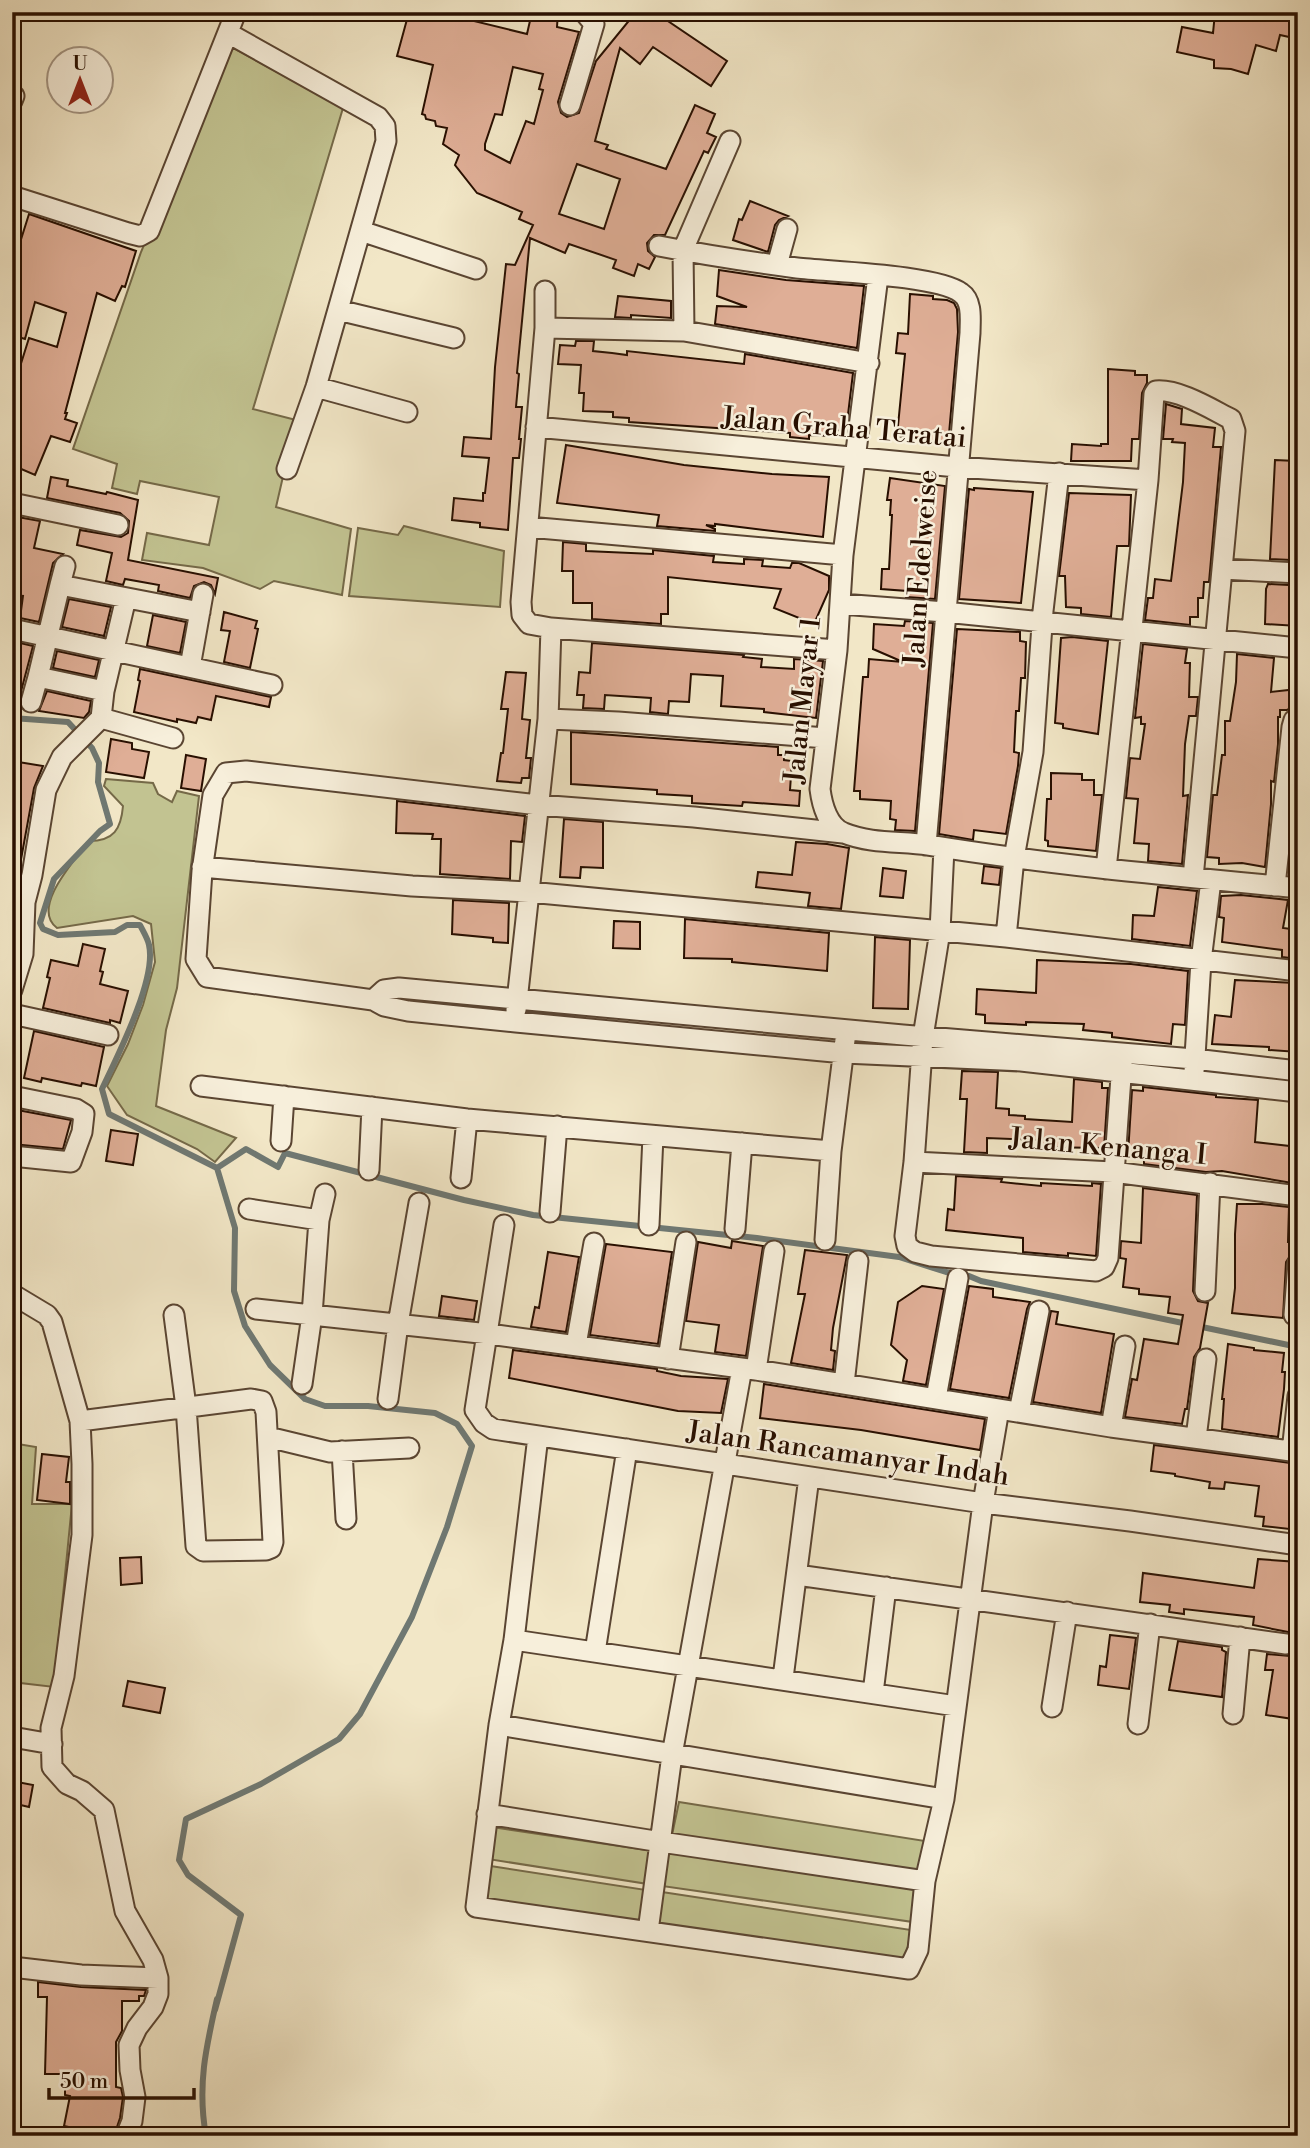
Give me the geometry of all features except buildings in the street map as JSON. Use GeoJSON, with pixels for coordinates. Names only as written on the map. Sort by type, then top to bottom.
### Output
{"type":"FeatureCollection","features":[{"type":"Feature","properties":{"kind":"street"},"geometry":{"type":"LineString","coordinates":[[12,196],[140,236],[149,230],[236,12]]}},
{"type":"Feature","properties":{"kind":"street"},"geometry":{"type":"LineString","coordinates":[[570,105],[593,24],[585,12]]}},
{"type":"Feature","properties":{"kind":"street"},"geometry":{"type":"LineString","coordinates":[[228,33],[378,117],[385,126],[386,141],[316,387],[286,469]]}},
{"type":"Feature","properties":{"kind":"street"},"geometry":{"type":"LineString","coordinates":[[684,331],[683,250],[730,141]]}},
{"type":"Feature","properties":{"kind":"street"},"geometry":{"type":"LineString","coordinates":[[777,265],[787,229]]}},
{"type":"Feature","properties":{"kind":"street"},"geometry":{"type":"LineString","coordinates":[[361,230],[476,268]]}},
{"type":"Feature","properties":{"kind":"street"},"geometry":{"type":"LineString","coordinates":[[659,246],[777,265],[878,276]]}},
{"type":"Feature","properties":{"kind":"street","name":"Jalan Edelweise"},"geometry":{"type":"LineString","coordinates":[[878,276],[934,283],[961,293],[969,308],[970,326],[945,612],[935,846],[940,931],[923,1037],[914,1161],[905,1236],[907,1246],[915,1252],[931,1256],[1096,1271],[1104,1267],[1108,1258],[1114,1172]]}},
{"type":"Feature","properties":{"kind":"street","name":"Jalan Mayar 1"},"geometry":{"type":"LineString","coordinates":[[843,833],[826,816],[820,789],[837,650],[843,555],[878,276]]}},
{"type":"Feature","properties":{"kind":"street"},"geometry":{"type":"LineString","coordinates":[[545,291],[545,328],[522,615],[528,624],[837,650]]}},
{"type":"Feature","properties":{"kind":"street"},"geometry":{"type":"LineString","coordinates":[[338,310],[454,338]]}},
{"type":"Feature","properties":{"kind":"street"},"geometry":{"type":"LineString","coordinates":[[545,328],[684,331],[869,363]]}},
{"type":"Feature","properties":{"kind":"street"},"geometry":{"type":"LineString","coordinates":[[316,387],[407,412]]}},
{"type":"Feature","properties":{"kind":"street"},"geometry":{"type":"LineString","coordinates":[[1106,869],[1148,480],[1154,394],[1156,391],[1163,391],[1194,400],[1231,419],[1235,430],[1215,640],[1194,1080]]}},
{"type":"Feature","properties":{"kind":"street","name":"Jalan Graha Teratai"},"geometry":{"type":"LineString","coordinates":[[536,427],[957,467],[1148,480]]}},
{"type":"Feature","properties":{"kind":"street"},"geometry":{"type":"LineString","coordinates":[[1006,937],[1014,858],[1033,752],[1059,473]]}},
{"type":"Feature","properties":{"kind":"street"},"geometry":{"type":"LineString","coordinates":[[12,503],[118,525]]}},
{"type":"Feature","properties":{"kind":"street"},"geometry":{"type":"LineString","coordinates":[[528,527],[843,555]]}},
{"type":"Feature","properties":{"kind":"street"},"geometry":{"type":"LineString","coordinates":[[1222,569],[1298,573]]}},
{"type":"Feature","properties":{"kind":"street"},"geometry":{"type":"LineString","coordinates":[[31,702],[62,576],[126,598],[201,603],[190,667]]}},
{"type":"Feature","properties":{"kind":"street"},"geometry":{"type":"LineString","coordinates":[[12,990],[23,954],[19,900],[32,875],[46,790],[62,757],[96,723],[126,598]]}},
{"type":"Feature","properties":{"kind":"street"},"geometry":{"type":"LineString","coordinates":[[841,604],[1298,648]]}},
{"type":"Feature","properties":{"kind":"street"},"geometry":{"type":"LineString","coordinates":[[516,1022],[548,719],[551,628]]}},
{"type":"Feature","properties":{"kind":"street"},"geometry":{"type":"LineString","coordinates":[[12,629],[272,685]]}},
{"type":"Feature","properties":{"kind":"street"},"geometry":{"type":"LineString","coordinates":[[38,677],[104,691]]}},
{"type":"Feature","properties":{"kind":"street"},"geometry":{"type":"LineString","coordinates":[[1275,886],[1292,727],[1298,717]]}},
{"type":"Feature","properties":{"kind":"street"},"geometry":{"type":"LineString","coordinates":[[548,719],[827,738]]}},
{"type":"Feature","properties":{"kind":"street"},"geometry":{"type":"LineString","coordinates":[[96,723],[173,738]]}},
{"type":"Feature","properties":{"kind":"street"},"geometry":{"type":"LineString","coordinates":[[1298,888],[1014,858],[935,846],[885,842],[843,833],[694,817],[538,805],[246,771],[226,773],[213,795],[202,867],[197,959],[207,977],[373,1000],[384,1006],[408,1012],[844,1053],[922,1058],[1122,1063],[1194,1059],[1298,1071]]}},
{"type":"Feature","properties":{"kind":"street"},"geometry":{"type":"LineString","coordinates":[[202,867],[412,886],[528,892],[1006,937],[1298,971]]}},
{"type":"Feature","properties":{"kind":"street"},"geometry":{"type":"LineString","coordinates":[[373,1000],[384,990],[399,988],[846,1029],[1122,1063],[1194,1080],[1298,1092]]}},
{"type":"Feature","properties":{"kind":"street"},"geometry":{"type":"LineString","coordinates":[[12,1014],[108,1035]]}},
{"type":"Feature","properties":{"kind":"street"},"geometry":{"type":"LineString","coordinates":[[825,1240],[831,1151],[846,1029]]}},
{"type":"Feature","properties":{"kind":"street"},"geometry":{"type":"LineString","coordinates":[[1114,1172],[1122,1063]]}},
{"type":"Feature","properties":{"kind":"street"},"geometry":{"type":"LineString","coordinates":[[201,1086],[467,1119],[831,1151]]}},
{"type":"Feature","properties":{"kind":"street"},"geometry":{"type":"LineString","coordinates":[[12,1096],[76,1109],[83,1114],[83,1124],[71,1163],[12,1156]]}},
{"type":"Feature","properties":{"kind":"street"},"geometry":{"type":"LineString","coordinates":[[281,1141],[284,1096]]}},
{"type":"Feature","properties":{"kind":"street"},"geometry":{"type":"LineString","coordinates":[[369,1170],[372,1107]]}},
{"type":"Feature","properties":{"kind":"street"},"geometry":{"type":"LineString","coordinates":[[461,1178],[467,1119]]}},
{"type":"Feature","properties":{"kind":"street"},"geometry":{"type":"LineString","coordinates":[[550,1212],[557,1126]]}},
{"type":"Feature","properties":{"kind":"street"},"geometry":{"type":"LineString","coordinates":[[649,1225],[653,1136]]}},
{"type":"Feature","properties":{"kind":"street"},"geometry":{"type":"LineString","coordinates":[[735,1229],[742,1143]]}},
{"type":"Feature","properties":{"kind":"street","name":"Jalan Kenanga I"},"geometry":{"type":"LineString","coordinates":[[914,1161],[1114,1172],[1298,1196]]}},
{"type":"Feature","properties":{"kind":"street"},"geometry":{"type":"LineString","coordinates":[[1205,1291],[1210,1183]]}},
{"type":"Feature","properties":{"kind":"street"},"geometry":{"type":"LineString","coordinates":[[302,1384],[312,1315],[319,1220],[326,1194]]}},
{"type":"Feature","properties":{"kind":"street"},"geometry":{"type":"LineString","coordinates":[[388,1399],[419,1203]]}},
{"type":"Feature","properties":{"kind":"street"},"geometry":{"type":"LineString","coordinates":[[249,1209],[319,1220]]}},
{"type":"Feature","properties":{"kind":"street"},"geometry":{"type":"LineString","coordinates":[[489,1334],[504,1225]]}},
{"type":"Feature","properties":{"kind":"street"},"geometry":{"type":"LineString","coordinates":[[668,1359],[686,1242]]}},
{"type":"Feature","properties":{"kind":"street"},"geometry":{"type":"LineString","coordinates":[[576,1345],[594,1243]]}},
{"type":"Feature","properties":{"kind":"street"},"geometry":{"type":"LineString","coordinates":[[648,1931],[672,1755],[723,1464],[749,1369],[774,1251]]}},
{"type":"Feature","properties":{"kind":"street"},"geometry":{"type":"LineString","coordinates":[[844,1384],[858,1261]]}},
{"type":"Feature","properties":{"kind":"street"},"geometry":{"type":"LineString","coordinates":[[1294,1315],[1298,1263]]}},
{"type":"Feature","properties":{"kind":"street"},"geometry":{"type":"LineString","coordinates":[[936,1398],[958,1278]]}},
{"type":"Feature","properties":{"kind":"street"},"geometry":{"type":"LineString","coordinates":[[12,1294],[47,1315],[52,1322],[80,1421],[82,1535],[64,1676],[51,1728],[52,1767],[67,1784],[82,1791],[104,1810],[125,1911],[153,1960],[158,1978],[158,1994],[153,2007],[137,2028],[129,2045],[135,2097],[127,2136]]}},
{"type":"Feature","properties":{"kind":"street"},"geometry":{"type":"LineString","coordinates":[[256,1309],[576,1345],[749,1369],[1111,1427],[1295,1452],[1298,1396]]}},
{"type":"Feature","properties":{"kind":"street"},"geometry":{"type":"LineString","coordinates":[[1019,1412],[1040,1311]]}},
{"type":"Feature","properties":{"kind":"street"},"geometry":{"type":"LineString","coordinates":[[80,1421],[186,1407],[251,1399],[262,1401],[266,1412],[268,1437],[273,1542],[271,1548],[198,1549],[196,1546],[186,1407],[174,1315]]}},
{"type":"Feature","properties":{"kind":"street","name":"Jalan Rancamanyar Indah"},"geometry":{"type":"LineString","coordinates":[[489,1334],[475,1410],[484,1423],[494,1429],[983,1503],[1298,1545]]}},
{"type":"Feature","properties":{"kind":"street"},"geometry":{"type":"LineString","coordinates":[[1111,1427],[1125,1346]]}},
{"type":"Feature","properties":{"kind":"street"},"geometry":{"type":"LineString","coordinates":[[1195,1438],[1206,1359]]}},
{"type":"Feature","properties":{"kind":"street"},"geometry":{"type":"LineString","coordinates":[[538,1436],[514,1640],[499,1725],[476,1907],[908,1969],[918,1950],[925,1881],[944,1799],[983,1503],[999,1409]]}},
{"type":"Feature","properties":{"kind":"street"},"geometry":{"type":"LineString","coordinates":[[268,1437],[330,1452],[409,1448]]}},
{"type":"Feature","properties":{"kind":"street"},"geometry":{"type":"LineString","coordinates":[[596,1652],[627,1449]]}},
{"type":"Feature","properties":{"kind":"street"},"geometry":{"type":"LineString","coordinates":[[342,1451],[346,1519]]}},
{"type":"Feature","properties":{"kind":"street"},"geometry":{"type":"LineString","coordinates":[[783,1678],[809,1477]]}},
{"type":"Feature","properties":{"kind":"street"},"geometry":{"type":"LineString","coordinates":[[797,1575],[1286,1644]]}},
{"type":"Feature","properties":{"kind":"street"},"geometry":{"type":"LineString","coordinates":[[873,1693],[886,1587]]}},
{"type":"Feature","properties":{"kind":"street"},"geometry":{"type":"LineString","coordinates":[[1052,1707],[1067,1612]]}},
{"type":"Feature","properties":{"kind":"street"},"geometry":{"type":"LineString","coordinates":[[1138,1724],[1150,1624]]}},
{"type":"Feature","properties":{"kind":"street"},"geometry":{"type":"LineString","coordinates":[[1233,1714],[1240,1637]]}},
{"type":"Feature","properties":{"kind":"street"},"geometry":{"type":"LineString","coordinates":[[514,1640],[783,1678],[956,1706]]}},
{"type":"Feature","properties":{"kind":"street"},"geometry":{"type":"LineString","coordinates":[[499,1725],[944,1799]]}},
{"type":"Feature","properties":{"kind":"street"},"geometry":{"type":"LineString","coordinates":[[12,1737],[52,1744]]}},
{"type":"Feature","properties":{"kind":"street"},"geometry":{"type":"LineString","coordinates":[[487,1814],[925,1881]]}},
{"type":"Feature","properties":{"kind":"street"},"geometry":{"type":"LineString","coordinates":[[12,1967],[81,1975],[158,1978]]}},
{"type":"Feature","properties":{"kind":"green space"},"geometry":{"type":"Polygon","coordinates":[[[228,45],[343,108],[253,409],[296,420],[276,507],[351,529],[342,595],[274,581],[260,589],[203,568],[142,560],[147,533],[209,545],[219,497],[140,481],[137,494],[112,488],[117,464],[73,449],[141,252],[228,45]]]}},
{"type":"Feature","properties":{"kind":"green space"},"geometry":{"type":"Polygon","coordinates":[[[404,526],[504,551],[500,607],[349,596],[358,528],[398,535],[404,526]]]}},
{"type":"Feature","properties":{"kind":"green space"},"geometry":{"type":"Polygon","coordinates":[[[106,779],[153,783],[158,794],[172,802],[177,791],[199,796],[177,988],[166,1030],[156,1106],[236,1138],[215,1162],[197,1149],[127,1115],[107,1086],[128,1044],[155,962],[151,924],[133,916],[57,928],[50,919],[52,897],[66,872],[89,841],[105,839],[118,827],[123,806],[104,786],[106,779]]]}},
{"type":"Feature","properties":{"kind":"green space"},"geometry":{"type":"Polygon","coordinates":[[[12,1443],[36,1447],[32,1504],[72,1504],[54,1687],[12,1682],[12,1443]]]}},
{"type":"Feature","properties":{"kind":"green space"},"geometry":{"type":"Polygon","coordinates":[[[679,1802],[925,1841],[920,1874],[672,1835],[679,1802]]]}},
{"type":"Feature","properties":{"kind":"green space"},"geometry":{"type":"Polygon","coordinates":[[[492,1827],[653,1851],[648,1884],[488,1859],[492,1827]]]}},
{"type":"Feature","properties":{"kind":"green space"},"geometry":{"type":"Polygon","coordinates":[[[667,1852],[918,1890],[913,1922],[662,1886],[667,1852]]]}},
{"type":"Feature","properties":{"kind":"green space"},"geometry":{"type":"Polygon","coordinates":[[[484,1865],[646,1890],[643,1923],[481,1898],[484,1865]]]}},
{"type":"Feature","properties":{"kind":"green space"},"geometry":{"type":"Polygon","coordinates":[[[662,1892],[911,1930],[905,1961],[657,1926],[662,1892]]]}},
{"type":"Feature","properties":{"kind":"waterway"},"geometry":{"type":"LineString","coordinates":[[12,718],[68,722],[92,748],[99,763],[98,782],[110,824],[54,879],[40,923],[43,929],[58,935],[115,932],[127,925],[140,925],[148,943],[150,960],[142,997],[102,1089],[109,1114],[217,1168],[235,1228],[234,1291],[245,1326],[270,1365],[305,1399],[325,1406],[368,1406],[435,1413],[457,1424],[472,1446],[447,1527],[412,1617],[360,1714],[339,1739],[261,1784],[186,1819],[179,1860],[188,1875],[241,1915],[215,2010],[217,1999],[206,2050],[202,2100],[206,2136]]}},
{"type":"Feature","properties":{"kind":"waterway"},"geometry":{"type":"LineString","coordinates":[[217,1168],[246,1149],[278,1167],[285,1153],[464,1200],[533,1215],[757,1238],[899,1257],[981,1281],[1298,1347]]}}]}
